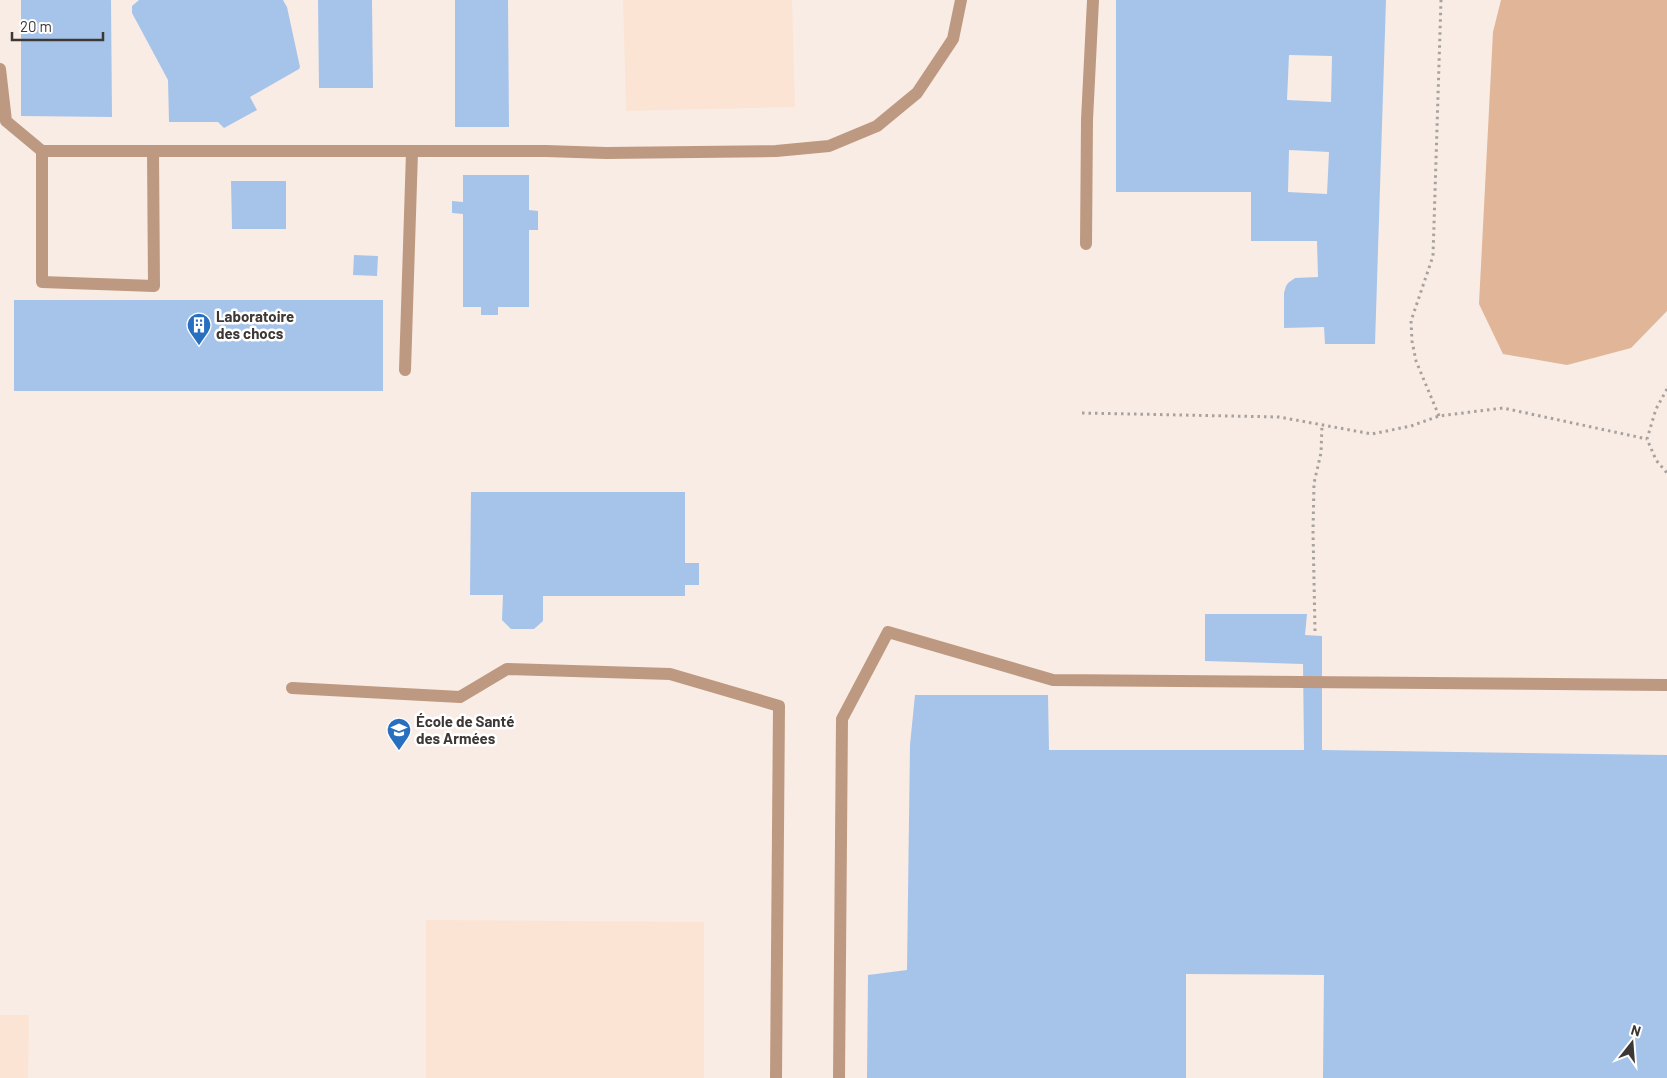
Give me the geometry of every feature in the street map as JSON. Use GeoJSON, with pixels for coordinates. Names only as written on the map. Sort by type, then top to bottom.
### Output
{"type":"FeatureCollection","features":[{"type":"Feature","properties":{"kind":"lane"},"geometry":{"type":"LineString","coordinates":[[0,69],[6,121],[42,151],[776,151],[829,146],[877,126],[917,94],[953,39],[962,0]]}},
{"type":"Feature","properties":{"kind":"lane"},"geometry":{"type":"LineString","coordinates":[[1086,244],[1087,120],[1093,0]]}},
{"type":"Feature","properties":{"kind":"lane"},"geometry":{"type":"LineString","coordinates":[[42,151],[42,282],[154,286],[153,151]]}},
{"type":"Feature","properties":{"kind":"lane"},"geometry":{"type":"LineString","coordinates":[[405,370],[412,152]]}},
{"type":"Feature","properties":{"kind":"lane"},"geometry":{"type":"LineString","coordinates":[[839,1078],[842,719],[888,632],[1053,680],[1667,685]]}},
{"type":"Feature","properties":{"kind":"lane"},"geometry":{"type":"LineString","coordinates":[[292,688],[460,697],[508,669],[670,674],[779,706],[776,1078]]}},
{"type":"Feature","properties":{"kind":"path"},"geometry":{"type":"LineString","coordinates":[[1438,416],[1416,361],[1411,321],[1433,256],[1441,0]]}},
{"type":"Feature","properties":{"kind":"path"},"geometry":{"type":"LineString","coordinates":[[1667,389],[1656,409],[1647,438],[1656,460],[1667,473]]}},
{"type":"Feature","properties":{"kind":"path"},"geometry":{"type":"LineString","coordinates":[[1082,413],[1279,417],[1372,434],[1411,426],[1438,416],[1503,408],[1647,438]]}},
{"type":"Feature","properties":{"kind":"path"},"geometry":{"type":"LineString","coordinates":[[1315,631],[1314,483],[1321,454],[1322,425]]}},
{"type":"Feature","properties":{"kind":"shaded area"},"geometry":{"type":"Polygon","coordinates":[[[0,0],[1667,0],[1667,1078],[0,1078],[0,0]]]}},
{"type":"Feature","properties":{"kind":"shaded area"},"geometry":{"type":"Polygon","coordinates":[[[623,0],[792,0],[795,107],[626,111],[623,0]]]}},
{"type":"Feature","properties":{"kind":"shaded area"},"geometry":{"type":"Polygon","coordinates":[[[1501,0],[1667,0],[1667,311],[1631,348],[1567,365],[1503,354],[1479,304],[1493,32],[1501,0]]]}},
{"type":"Feature","properties":{"kind":"shaded area"},"geometry":{"type":"Polygon","coordinates":[[[426,920],[704,922],[704,1078],[426,1078],[426,920]]]}},
{"type":"Feature","properties":{"kind":"shaded area"},"geometry":{"type":"Polygon","coordinates":[[[0,1015],[29,1015],[28,1078],[0,1078],[0,1015]]]}},
{"type":"Feature","properties":{"kind":"building"},"geometry":{"type":"Polygon","coordinates":[[[21,0],[111,0],[112,117],[21,116],[21,0]]]}},
{"type":"Feature","properties":{"kind":"building"},"geometry":{"type":"Polygon","coordinates":[[[139,0],[283,0],[287,7],[300,67],[250,97],[257,110],[224,128],[218,122],[169,122],[168,80],[132,13],[132,6],[139,0]]]}},
{"type":"Feature","properties":{"kind":"building"},"geometry":{"type":"Polygon","coordinates":[[[318,0],[372,0],[373,88],[319,88],[318,0]]]}},
{"type":"Feature","properties":{"kind":"building"},"geometry":{"type":"Polygon","coordinates":[[[455,0],[508,0],[509,127],[455,127],[455,0]]]}},
{"type":"Feature","properties":{"kind":"building"},"geometry":{"type":"Polygon","coordinates":[[[1116,0],[1386,0],[1375,344],[1325,344],[1324,327],[1284,328],[1284,293],[1288,283],[1295,278],[1318,277],[1317,241],[1251,241],[1251,192],[1116,192],[1116,0]],[[1289,55],[1287,100],[1331,102],[1332,56],[1289,55]],[[1289,150],[1288,192],[1327,194],[1329,152],[1289,150]]]}},
{"type":"Feature","properties":{"kind":"building"},"geometry":{"type":"Polygon","coordinates":[[[463,175],[529,175],[529,210],[538,211],[538,230],[529,230],[529,307],[498,307],[498,315],[481,315],[481,307],[463,307],[463,214],[452,213],[452,201],[463,202],[463,175]]]}},
{"type":"Feature","properties":{"kind":"building"},"geometry":{"type":"Polygon","coordinates":[[[231,181],[286,181],[286,229],[232,229],[231,181]]]}},
{"type":"Feature","properties":{"kind":"building"},"geometry":{"type":"Polygon","coordinates":[[[354,255],[378,256],[377,276],[353,275],[354,255]]]}},
{"type":"Feature","properties":{"kind":"building","name":"Laboratoire des chocs"},"geometry":{"type":"Polygon","coordinates":[[[14,300],[383,300],[383,391],[14,391],[14,300]]]}},
{"type":"Feature","properties":{"kind":"building"},"geometry":{"type":"Polygon","coordinates":[[[471,492],[685,492],[685,563],[699,563],[699,585],[685,585],[685,596],[543,596],[543,621],[534,629],[511,629],[502,620],[503,595],[470,595],[471,492]]]}},
{"type":"Feature","properties":{"kind":"building"},"geometry":{"type":"Polygon","coordinates":[[[1205,614],[1307,614],[1305,635],[1322,636],[1322,750],[1667,755],[1667,1078],[1323,1078],[1324,975],[1186,974],[1186,1078],[867,1078],[868,975],[907,970],[910,745],[915,695],[1048,695],[1049,750],[1304,750],[1303,664],[1205,661],[1205,614]]]}},
{"type":"Feature","properties":{"kind":"place","name":"Laboratoire des chocs"},"geometry":{"type":"Point","coordinates":[199,346]}},
{"type":"Feature","properties":{"kind":"place","name":"École de Santé des Armées"},"geometry":{"type":"Point","coordinates":[399,751]}}]}
